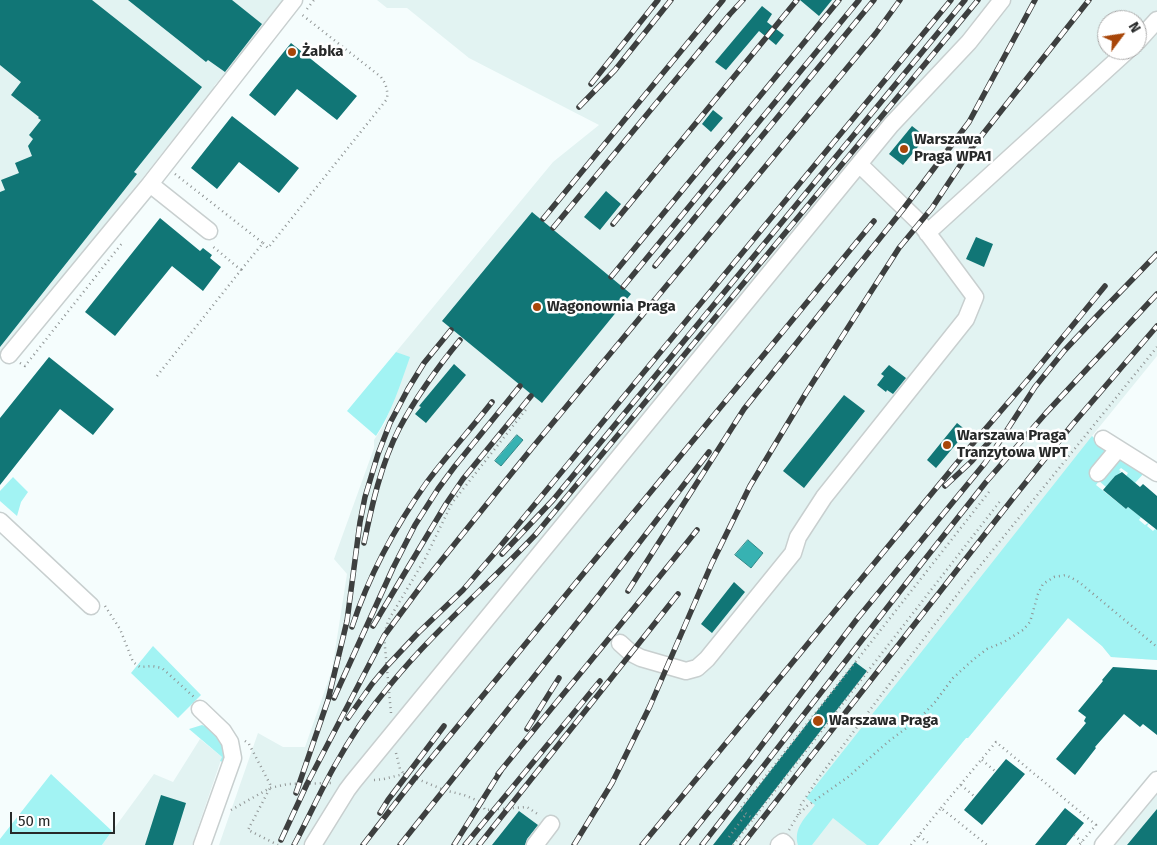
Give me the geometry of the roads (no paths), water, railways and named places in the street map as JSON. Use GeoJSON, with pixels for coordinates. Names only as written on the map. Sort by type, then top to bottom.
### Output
{"type":"FeatureCollection","features":[{"type":"Feature","properties":{"kind":"street"},"geometry":{"type":"LineString","coordinates":[[313,845],[353,782],[891,125],[969,42],[1002,0]]}},
{"type":"Feature","properties":{"kind":"street"},"geometry":{"type":"LineString","coordinates":[[9,355],[150,184],[292,2]]}},
{"type":"Feature","properties":{"kind":"street"},"geometry":{"type":"LineString","coordinates":[[1147,31],[1157,20]]}},
{"type":"Feature","properties":{"kind":"street"},"geometry":{"type":"LineString","coordinates":[[927,233],[1117,60]]}},
{"type":"Feature","properties":{"kind":"street"},"geometry":{"type":"LineString","coordinates":[[620,643],[631,653],[641,658],[686,671],[697,668],[708,659],[793,553],[798,536],[824,497],[966,319],[975,297],[936,243],[914,218],[859,164]]}},
{"type":"Feature","properties":{"kind":"street"},"geometry":{"type":"LineString","coordinates":[[150,184],[207,236]]}},
{"type":"Feature","properties":{"kind":"street"},"geometry":{"type":"LineString","coordinates":[[1103,439],[1157,473]]}},
{"type":"Feature","properties":{"kind":"street"},"geometry":{"type":"LineString","coordinates":[[1098,473],[1118,449]]}},
{"type":"Feature","properties":{"kind":"street"},"geometry":{"type":"LineString","coordinates":[[0,522],[97,605]]}},
{"type":"Feature","properties":{"kind":"street"},"geometry":{"type":"LineString","coordinates":[[199,705],[223,731],[230,742],[233,758],[202,845]]}},
{"type":"Feature","properties":{"kind":"street"},"geometry":{"type":"LineString","coordinates":[[1103,845],[1157,780]]}},
{"type":"Feature","properties":{"kind":"street"},"geometry":{"type":"LineString","coordinates":[[535,845],[551,824]]}},
{"type":"Feature","properties":{"kind":"railway"},"geometry":{"type":"LineString","coordinates":[[591,84],[658,0]]}},
{"type":"Feature","properties":{"kind":"railway"},"geometry":{"type":"LineString","coordinates":[[579,107],[615,70],[671,0]]}},
{"type":"Feature","properties":{"kind":"railway"},"geometry":{"type":"LineString","coordinates":[[543,219],[723,0]]}},
{"type":"Feature","properties":{"kind":"railway"},"geometry":{"type":"LineString","coordinates":[[553,228],[743,0]]}},
{"type":"Feature","properties":{"kind":"railway"},"geometry":{"type":"LineString","coordinates":[[613,224],[797,0]]}},
{"type":"Feature","properties":{"kind":"railway"},"geometry":{"type":"LineString","coordinates":[[611,277],[839,0]]}},
{"type":"Feature","properties":{"kind":"railway"},"geometry":{"type":"LineString","coordinates":[[623,287],[859,0]]}},
{"type":"Feature","properties":{"kind":"railway"},"geometry":{"type":"LineString","coordinates":[[655,266],[874,0]]}},
{"type":"Feature","properties":{"kind":"railway"},"geometry":{"type":"LineString","coordinates":[[281,840],[307,784],[384,636],[424,582],[532,448],[876,33],[900,0]]}},
{"type":"Feature","properties":{"kind":"railway"},"geometry":{"type":"LineString","coordinates":[[348,718],[387,666],[463,590],[493,555],[951,0]]}},
{"type":"Feature","properties":{"kind":"railway"},"geometry":{"type":"LineString","coordinates":[[502,554],[553,500],[965,0]]}},
{"type":"Feature","properties":{"kind":"railway"},"geometry":{"type":"LineString","coordinates":[[294,845],[340,756],[360,724],[382,695],[443,627],[536,534],[978,0]]}},
{"type":"Feature","properties":{"kind":"railway"},"geometry":{"type":"LineString","coordinates":[[628,591],[744,409],[904,208],[969,122],[1035,0]]}},
{"type":"Feature","properties":{"kind":"railway"},"geometry":{"type":"LineString","coordinates":[[574,845],[612,783],[650,706],[712,563],[750,486],[806,393],[899,248],[932,208],[971,149],[1089,0]]}},
{"type":"Feature","properties":{"kind":"railway"},"geometry":{"type":"LineString","coordinates":[[363,845],[415,778],[874,221]]}},
{"type":"Feature","properties":{"kind":"railway"},"geometry":{"type":"LineString","coordinates":[[682,845],[749,762],[857,619],[985,463],[1035,387],[1064,351],[1157,254]]}},
{"type":"Feature","properties":{"kind":"railway"},"geometry":{"type":"LineString","coordinates":[[642,845],[1105,286]]}},
{"type":"Feature","properties":{"kind":"railway"},"geometry":{"type":"LineString","coordinates":[[702,845],[986,482],[1046,413],[1157,294]]}},
{"type":"Feature","properties":{"kind":"railway"},"geometry":{"type":"LineString","coordinates":[[742,845],[1014,497],[1072,425],[1157,326]]}},
{"type":"Feature","properties":{"kind":"railway"},"geometry":{"type":"LineString","coordinates":[[296,793],[328,700],[347,621],[365,497],[378,454],[390,423],[408,389],[424,363],[451,330]]}},
{"type":"Feature","properties":{"kind":"railway"},"geometry":{"type":"LineString","coordinates":[[364,543],[378,485],[387,456],[399,429],[435,372],[460,340]]}},
{"type":"Feature","properties":{"kind":"railway"},"geometry":{"type":"LineString","coordinates":[[334,698],[393,568],[415,525],[455,466],[520,386]]}},
{"type":"Feature","properties":{"kind":"railway"},"geometry":{"type":"LineString","coordinates":[[373,626],[463,479],[531,396]]}},
{"type":"Feature","properties":{"kind":"railway"},"geometry":{"type":"LineString","coordinates":[[352,627],[366,589],[404,516],[427,482],[492,402]]}},
{"type":"Feature","properties":{"kind":"railway"},"geometry":{"type":"LineString","coordinates":[[945,486],[972,461],[995,435]]}},
{"type":"Feature","properties":{"kind":"railway"},"geometry":{"type":"LineString","coordinates":[[400,845],[599,595],[709,452]]}},
{"type":"Feature","properties":{"kind":"railway"},"geometry":{"type":"LineString","coordinates":[[498,774],[697,530]]}},
{"type":"Feature","properties":{"kind":"railway"},"geometry":{"type":"LineString","coordinates":[[479,845],[678,594]]}},
{"type":"Feature","properties":{"kind":"railway"},"geometry":{"type":"LineString","coordinates":[[527,729],[559,678]]}},
{"type":"Feature","properties":{"kind":"railway"},"geometry":{"type":"LineString","coordinates":[[465,845],[600,681]]}},
{"type":"Feature","properties":{"kind":"railway"},"geometry":{"type":"LineString","coordinates":[[380,813],[444,726]]}},
{"type":"Feature","properties":{"kind":"railway"},"geometry":{"type":"LineString","coordinates":[[454,845],[502,769]]}},
{"type":"Feature","properties":{"kind":"place","name":"Żabka"},"geometry":{"type":"Point","coordinates":[292,52]}},
{"type":"Feature","properties":{"kind":"place","name":"Warszawa Praga WPA1"},"geometry":{"type":"Point","coordinates":[904,149]}},
{"type":"Feature","properties":{"kind":"place","name":"Wagonownia Praga"},"geometry":{"type":"Point","coordinates":[537,307]}},
{"type":"Feature","properties":{"kind":"place","name":"Warszawa Praga Tranzytowa WPT"},"geometry":{"type":"Point","coordinates":[947,445]}},
{"type":"Feature","properties":{"kind":"place","name":"Warszawa Praga"},"geometry":{"type":"Point","coordinates":[818,721]}}]}
